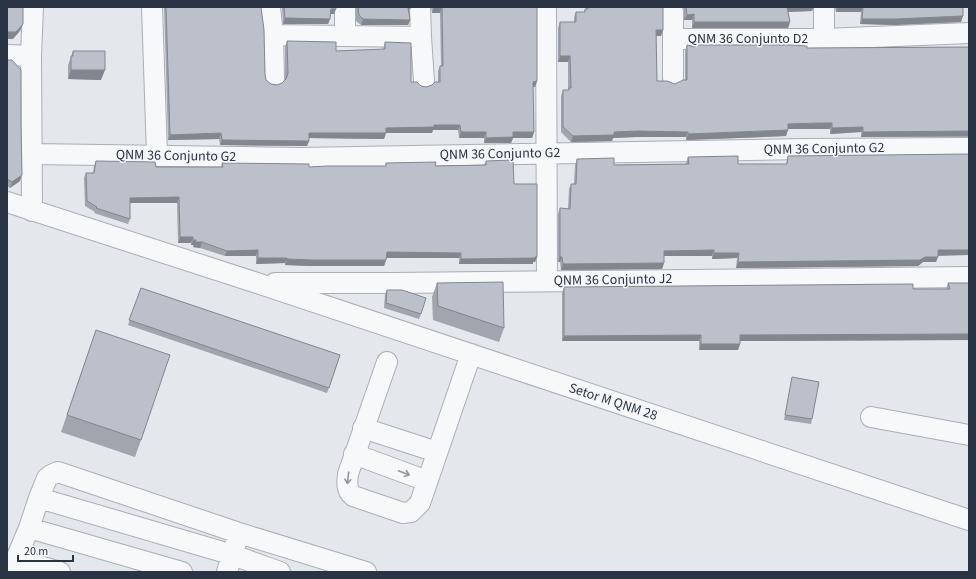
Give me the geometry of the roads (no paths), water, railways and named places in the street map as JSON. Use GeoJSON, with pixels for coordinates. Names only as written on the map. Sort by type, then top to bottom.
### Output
{"type":"FeatureCollection","features":[{"type":"Feature","properties":{"kind":"street"},"geometry":{"type":"LineString","coordinates":[[32,211],[31,56],[33,7]]}},
{"type":"Feature","properties":{"kind":"street"},"geometry":{"type":"LineString","coordinates":[[152,7],[157,155]]}},
{"type":"Feature","properties":{"kind":"street"},"geometry":{"type":"LineString","coordinates":[[270,7],[273,35],[274,79]]}},
{"type":"Feature","properties":{"kind":"street"},"geometry":{"type":"LineString","coordinates":[[345,7],[345,36]]}},
{"type":"Feature","properties":{"kind":"street"},"geometry":{"type":"LineString","coordinates":[[420,7],[424,81]]}},
{"type":"Feature","properties":{"kind":"street"},"geometry":{"type":"LineString","coordinates":[[546,7],[547,281]]}},
{"type":"Feature","properties":{"kind":"street","name":"QNM 36 Conjunto D2"},"geometry":{"type":"LineString","coordinates":[[671,7],[673,12],[673,78]]}},
{"type":"Feature","properties":{"kind":"street","name":"QNM 36 Conjunto D2"},"geometry":{"type":"LineString","coordinates":[[824,7],[824,39]]}},
{"type":"Feature","properties":{"kind":"street","name":"QNM 36 Conjunto D2"},"geometry":{"type":"LineString","coordinates":[[673,39],[824,39],[969,33]]}},
{"type":"Feature","properties":{"kind":"street"},"geometry":{"type":"LineString","coordinates":[[273,35],[421,36]]}},
{"type":"Feature","properties":{"kind":"street"},"geometry":{"type":"LineString","coordinates":[[7,55],[31,56]]}},
{"type":"Feature","properties":{"kind":"street","name":"QNM 36 Conjunto G2"},"geometry":{"type":"LineString","coordinates":[[32,154],[301,158],[969,148]]}},
{"type":"Feature","properties":{"kind":"street","name":"Setor M QNM 28"},"geometry":{"type":"LineString","coordinates":[[7,202],[257,283],[969,520]]}},
{"type":"Feature","properties":{"kind":"street","name":"QNM 36 Conjunto J2"},"geometry":{"type":"LineString","coordinates":[[257,283],[969,277]]}},
{"type":"Feature","properties":{"kind":"street"},"geometry":{"type":"LineString","coordinates":[[387,362],[354,454],[348,474],[347,485],[353,496],[403,513],[410,512],[420,503],[471,354]]}},
{"type":"Feature","properties":{"kind":"street"},"geometry":{"type":"LineString","coordinates":[[872,417],[969,434]]}},
{"type":"Feature","properties":{"kind":"street"},"geometry":{"type":"LineString","coordinates":[[364,428],[437,452]]}},
{"type":"Feature","properties":{"kind":"street"},"geometry":{"type":"LineString","coordinates":[[354,454],[427,481]]}},
{"type":"Feature","properties":{"kind":"street"},"geometry":{"type":"LineString","coordinates":[[60,572],[14,566],[30,528],[47,478],[51,474],[62,472],[239,533],[366,572]]}},
{"type":"Feature","properties":{"kind":"street"},"geometry":{"type":"LineString","coordinates":[[39,498],[230,564],[280,572]]}},
{"type":"Feature","properties":{"kind":"street"},"geometry":{"type":"LineString","coordinates":[[30,528],[182,572]]}},
{"type":"Feature","properties":{"kind":"street"},"geometry":{"type":"LineString","coordinates":[[230,564],[239,533]]}}]}
